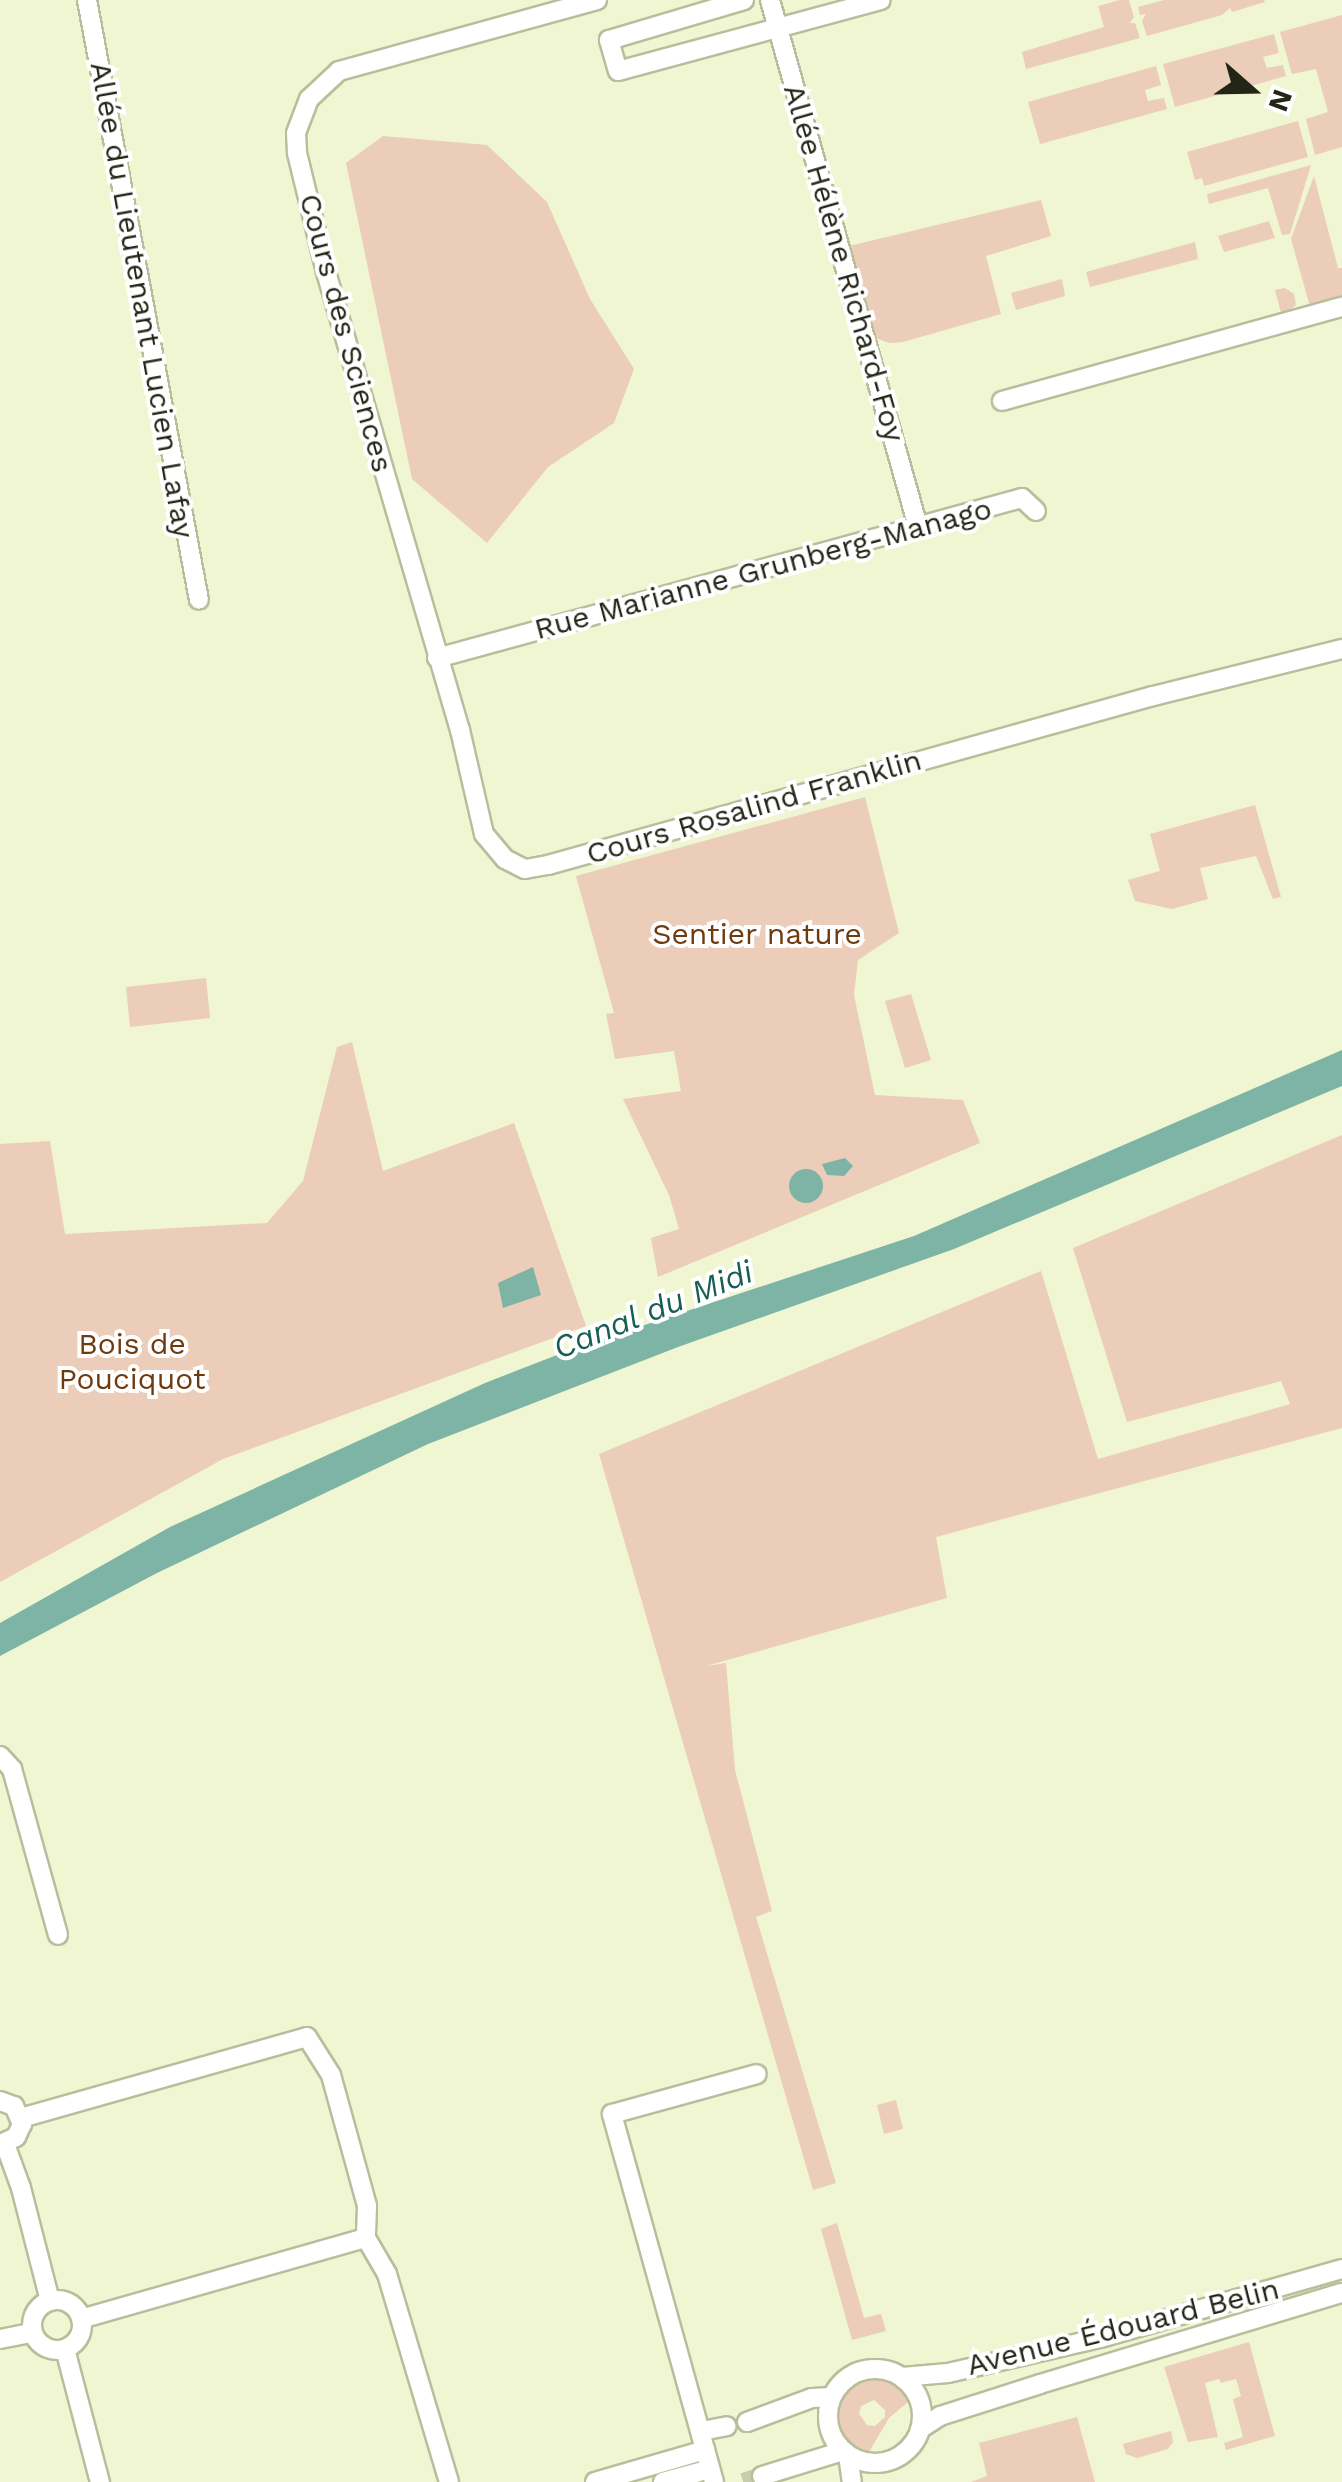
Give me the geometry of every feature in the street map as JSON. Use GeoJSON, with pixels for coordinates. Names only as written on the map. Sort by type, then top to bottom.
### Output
{"type":"FeatureCollection","features":[{"type":"Feature","properties":{"kind":"street","name":"Allée du Lieutenant Lucien Lafay"},"geometry":{"type":"LineString","coordinates":[[86,0],[199,600]]}},
{"type":"Feature","properties":{"kind":"street","name":"Cours des Sciences"},"geometry":{"type":"LineString","coordinates":[[505,859],[486,840],[326,272],[296,133],[309,99],[340,71],[597,0]]}},
{"type":"Feature","properties":{"kind":"street"},"geometry":{"type":"LineString","coordinates":[[744,0],[610,40],[618,71],[881,0]]}},
{"type":"Feature","properties":{"kind":"street","name":"Allée Hélène Richard-Foy"},"geometry":{"type":"LineString","coordinates":[[770,0],[918,526]]}},
{"type":"Feature","properties":{"kind":"street"},"geometry":{"type":"LineString","coordinates":[[1002,401],[1342,307]]}},
{"type":"Feature","properties":{"kind":"street","name":"Rue Marianne Grunberg-Manago"},"geometry":{"type":"LineString","coordinates":[[437,658],[1022,498],[1036,511]]}},
{"type":"Feature","properties":{"kind":"street","name":"Cours Rosalind Franklin"},"geometry":{"type":"LineString","coordinates":[[505,859],[525,869],[548,865],[1093,712],[1342,649]]}},
{"type":"Feature","properties":{"kind":"street"},"geometry":{"type":"LineString","coordinates":[[0,1756],[12,1769],[58,1935]]}},
{"type":"Feature","properties":{"kind":"street"},"geometry":{"type":"LineString","coordinates":[[21,2118],[307,2037],[330,2075],[367,2206],[366,2238],[387,2274],[449,2482]]}},
{"type":"Feature","properties":{"kind":"street"},"geometry":{"type":"LineString","coordinates":[[710,2467],[612,2114],[757,2074]]}},
{"type":"Feature","properties":{"kind":"street"},"geometry":{"type":"LineString","coordinates":[[0,2100],[14,2106],[21,2118],[16,2137],[2,2144],[21,2188],[50,2301]]}},
{"type":"Feature","properties":{"kind":"street"},"geometry":{"type":"LineString","coordinates":[[81,2319],[366,2238]]}},
{"type":"Feature","properties":{"kind":"street","name":"Avenue Édouard Belin"},"geometry":{"type":"LineString","coordinates":[[902,2377],[948,2372],[1100,2338],[1342,2269]]}},
{"type":"Feature","properties":{"kind":"street","name":"Avenue Édouard Belin"},"geometry":{"type":"LineString","coordinates":[[920,2428],[940,2416],[1040,2384],[1342,2294]]}},
{"type":"Feature","properties":{"kind":"street"},"geometry":{"type":"LineString","coordinates":[[32,2332],[36,2310],[50,2301],[66,2302],[81,2319]]}},
{"type":"Feature","properties":{"kind":"street"},"geometry":{"type":"LineString","coordinates":[[32,2332],[49,2349],[64,2349],[76,2340],[81,2319]]}},
{"type":"Feature","properties":{"kind":"street"},"geometry":{"type":"LineString","coordinates":[[0,2338],[32,2332]]}},
{"type":"Feature","properties":{"kind":"street"},"geometry":{"type":"LineString","coordinates":[[64,2349],[100,2482]]}},
{"type":"Feature","properties":{"kind":"street"},"geometry":{"type":"LineString","coordinates":[[852,2482],[845,2453],[828,2426],[831,2398],[856,2372],[880,2368],[902,2377],[921,2404],[920,2428],[888,2482]]}},
{"type":"Feature","properties":{"kind":"street"},"geometry":{"type":"LineString","coordinates":[[747,2422],[812,2398],[831,2398]]}},
{"type":"Feature","properties":{"kind":"street"},"geometry":{"type":"LineString","coordinates":[[702,2431],[727,2426]]}},
{"type":"Feature","properties":{"kind":"street"},"geometry":{"type":"LineString","coordinates":[[762,2476],[845,2453],[874,2463],[900,2456]]}},
{"type":"Feature","properties":{"kind":"street"},"geometry":{"type":"LineString","coordinates":[[595,2482],[710,2467]]}},
{"type":"Feature","properties":{"kind":"street"},"geometry":{"type":"LineString","coordinates":[[662,2482],[710,2467]]}},
{"type":"Feature","properties":{"kind":"green space"},"geometry":{"type":"Polygon","coordinates":[[[1129,0],[1134,17],[1130,23],[1135,23],[1140,38],[1026,69],[1022,52],[1104,27],[1098,6],[1129,0]]]}},
{"type":"Feature","properties":{"kind":"green space"},"geometry":{"type":"Polygon","coordinates":[[[1164,0],[1265,2],[1232,12],[1230,8],[1222,15],[1147,36],[1142,21],[1146,14],[1140,15],[1138,7],[1164,0]]]}},
{"type":"Feature","properties":{"kind":"green space"},"geometry":{"type":"Polygon","coordinates":[[[1342,15],[1342,147],[1315,155],[1306,119],[1328,112],[1316,69],[1292,74],[1280,32],[1342,15]]]}},
{"type":"Feature","properties":{"kind":"green space"},"geometry":{"type":"Polygon","coordinates":[[[1274,34],[1279,53],[1263,57],[1267,68],[1283,65],[1286,76],[1175,107],[1163,64],[1274,34]]]}},
{"type":"Feature","properties":{"kind":"green space"},"geometry":{"type":"Polygon","coordinates":[[[1156,66],[1161,85],[1145,90],[1148,101],[1164,98],[1167,109],[1040,144],[1028,102],[1156,66]]]}},
{"type":"Feature","properties":{"kind":"green space"},"geometry":{"type":"Polygon","coordinates":[[[1298,121],[1308,157],[1204,186],[1202,178],[1195,180],[1187,152],[1298,121]]]}},
{"type":"Feature","properties":{"kind":"green space"},"geometry":{"type":"Polygon","coordinates":[[[383,136],[487,145],[547,202],[590,299],[634,369],[614,423],[548,467],[487,543],[412,479],[346,163],[383,136]]]}},
{"type":"Feature","properties":{"kind":"green space"},"geometry":{"type":"Polygon","coordinates":[[[1311,165],[1290,234],[1282,235],[1268,188],[1209,204],[1207,194],[1311,165]]]}},
{"type":"Feature","properties":{"kind":"green space"},"geometry":{"type":"Polygon","coordinates":[[[1314,176],[1338,268],[1342,268],[1342,299],[1315,306],[1309,303],[1291,239],[1314,176]]]}},
{"type":"Feature","properties":{"kind":"green space"},"geometry":{"type":"Polygon","coordinates":[[[1041,200],[1051,236],[986,256],[1001,314],[903,342],[889,343],[868,335],[845,247],[1041,200]]]}},
{"type":"Feature","properties":{"kind":"green space"},"geometry":{"type":"Polygon","coordinates":[[[1269,221],[1275,238],[1224,252],[1218,236],[1269,221]]]}},
{"type":"Feature","properties":{"kind":"green space"},"geometry":{"type":"Polygon","coordinates":[[[1195,242],[1198,259],[1090,287],[1086,272],[1195,242]]]}},
{"type":"Feature","properties":{"kind":"green space"},"geometry":{"type":"Polygon","coordinates":[[[1062,279],[1065,296],[1016,310],[1011,293],[1062,279]]]}},
{"type":"Feature","properties":{"kind":"green space"},"geometry":{"type":"Polygon","coordinates":[[[1285,288],[1294,294],[1296,305],[1282,317],[1275,290],[1285,288]]]}},
{"type":"Feature","properties":{"kind":"green space","name":"Sentier nature"},"geometry":{"type":"Polygon","coordinates":[[[865,797],[899,933],[858,960],[854,995],[875,1095],[963,1100],[980,1143],[658,1277],[651,1238],[679,1229],[669,1195],[623,1099],[681,1091],[674,1051],[615,1059],[606,1014],[614,1013],[576,876],[865,797]]]}},
{"type":"Feature","properties":{"kind":"green space"},"geometry":{"type":"Polygon","coordinates":[[[1255,805],[1281,897],[1273,899],[1256,856],[1200,868],[1208,899],[1172,909],[1135,901],[1128,880],[1160,871],[1150,834],[1255,805]]]}},
{"type":"Feature","properties":{"kind":"green space"},"geometry":{"type":"Polygon","coordinates":[[[206,978],[210,1018],[130,1027],[126,987],[206,978]]]}},
{"type":"Feature","properties":{"kind":"green space"},"geometry":{"type":"Polygon","coordinates":[[[911,994],[931,1060],[905,1068],[885,1001],[911,994]]]}},
{"type":"Feature","properties":{"kind":"green space","name":"Bois de Pouciquot"},"geometry":{"type":"Polygon","coordinates":[[[352,1042],[383,1171],[514,1123],[586,1326],[223,1459],[0,1582],[0,1144],[50,1141],[65,1234],[267,1223],[303,1181],[337,1047],[352,1042]]]}},
{"type":"Feature","properties":{"kind":"green space"},"geometry":{"type":"Polygon","coordinates":[[[1342,1135],[1342,1428],[936,1537],[947,1598],[706,1666],[726,1663],[735,1770],[772,1911],[756,1917],[836,2183],[813,2190],[599,1454],[1041,1271],[1098,1459],[1290,1404],[1281,1381],[1127,1422],[1073,1248],[1342,1135]]]}},
{"type":"Feature","properties":{"kind":"green space"},"geometry":{"type":"Polygon","coordinates":[[[896,2100],[903,2129],[884,2134],[877,2105],[896,2100]]]}},
{"type":"Feature","properties":{"kind":"green space"},"geometry":{"type":"Polygon","coordinates":[[[837,2223],[864,2318],[881,2314],[886,2331],[852,2340],[821,2229],[837,2223]]]}},
{"type":"Feature","properties":{"kind":"green space"},"geometry":{"type":"Polygon","coordinates":[[[1249,2342],[1275,2436],[1226,2450],[1224,2443],[1243,2437],[1233,2399],[1241,2396],[1236,2379],[1221,2383],[1219,2379],[1205,2383],[1218,2437],[1188,2442],[1164,2367],[1249,2342]]]}},
{"type":"Feature","properties":{"kind":"green space"},"geometry":{"type":"Polygon","coordinates":[[[879,2376],[903,2391],[908,2402],[889,2418],[869,2452],[854,2446],[841,2434],[837,2407],[843,2390],[854,2381],[879,2376]],[[874,2400],[861,2406],[859,2414],[867,2425],[875,2426],[885,2417],[885,2410],[874,2400]]]}},
{"type":"Feature","properties":{"kind":"green space"},"geometry":{"type":"Polygon","coordinates":[[[1077,2417],[1095,2482],[971,2482],[987,2476],[979,2443],[1077,2417]]]}},
{"type":"Feature","properties":{"kind":"green space"},"geometry":{"type":"Polygon","coordinates":[[[1171,2431],[1173,2442],[1168,2449],[1137,2458],[1126,2454],[1123,2444],[1171,2431]]]}},
{"type":"Feature","properties":{"kind":"water"},"geometry":{"type":"Polygon","coordinates":[[[1342,1050],[1342,1086],[954,1249],[678,1347],[428,1444],[157,1573],[0,1656],[0,1623],[170,1527],[485,1383],[575,1348],[914,1236],[1342,1050]]]}},
{"type":"Feature","properties":{"kind":"water"},"geometry":{"type":"Polygon","coordinates":[[[845,1158],[853,1166],[844,1176],[827,1175],[822,1164],[845,1158]]]}},
{"type":"Feature","properties":{"kind":"water"},"geometry":{"type":"Polygon","coordinates":[[[806,1169],[818,1174],[823,1186],[818,1198],[806,1203],[794,1198],[789,1186],[794,1174],[806,1169]]]}},
{"type":"Feature","properties":{"kind":"water"},"geometry":{"type":"Polygon","coordinates":[[[533,1267],[541,1295],[503,1308],[498,1283],[533,1267]]]}},
{"type":"Feature","properties":{"kind":"tunnel"},"geometry":{"type":"LineString","coordinates":[[743,2482],[762,2476]]}},
{"type":"Feature","properties":{"kind":"water label","name":"Canal du Midi"},"geometry":{"type":"Point","coordinates":[653,1310]}}]}
